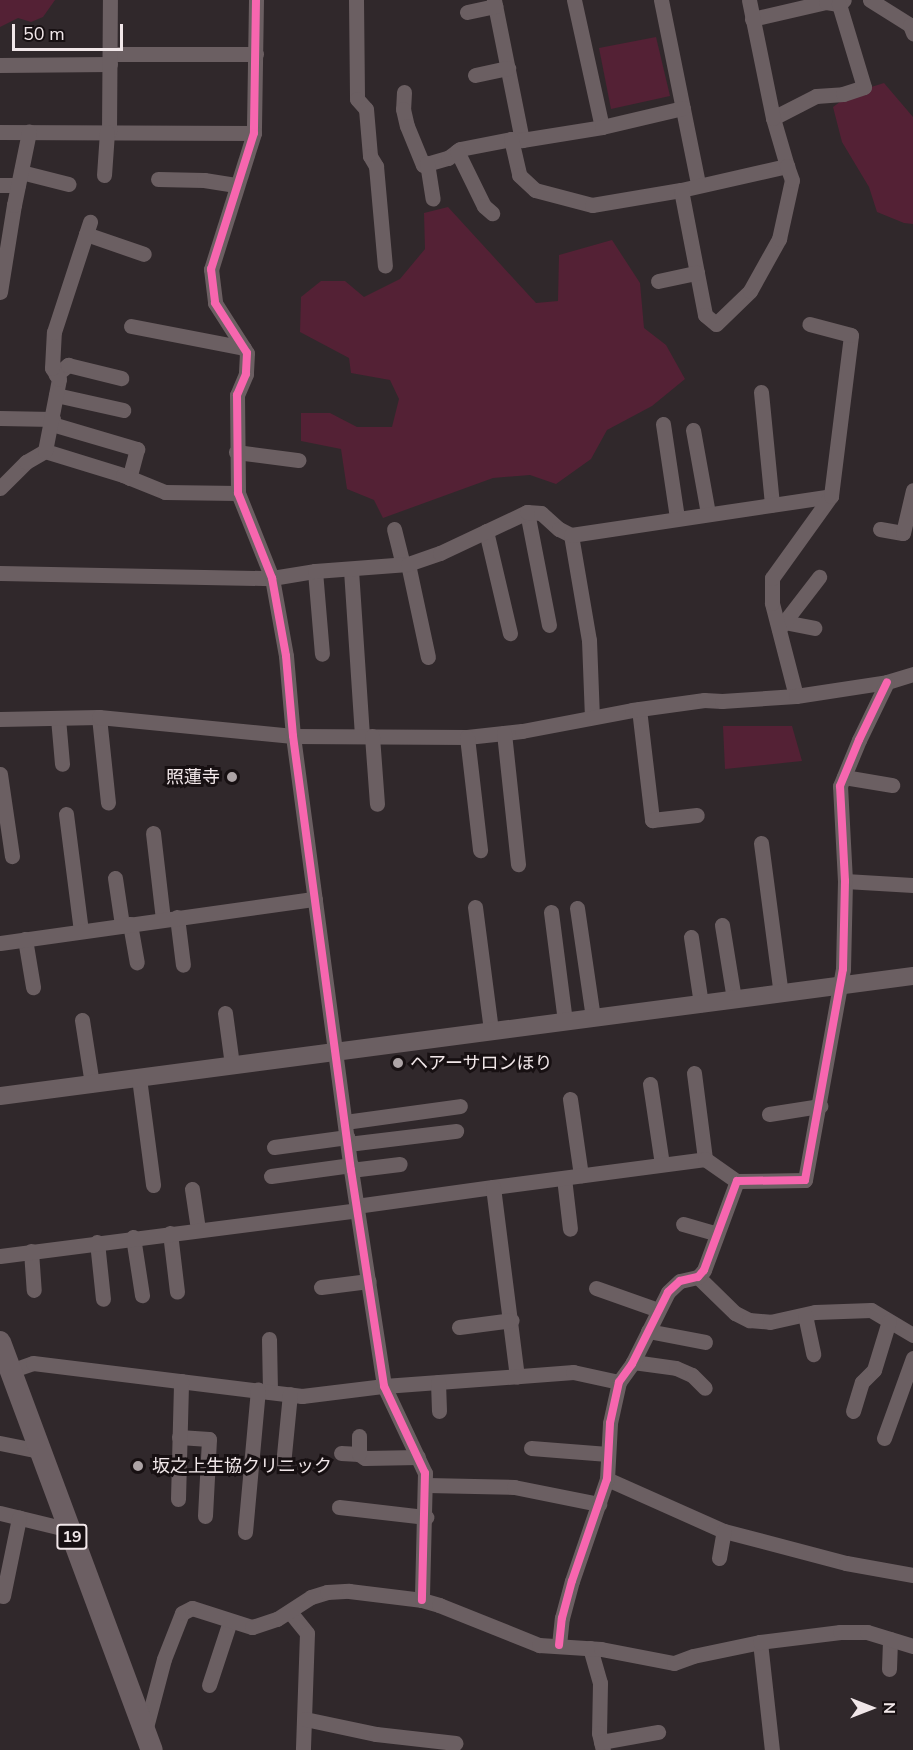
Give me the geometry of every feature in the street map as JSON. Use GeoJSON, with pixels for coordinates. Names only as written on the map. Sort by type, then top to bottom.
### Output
{"type":"FeatureCollection","features":[{"type":"Feature","properties":{"kind":"main road","name":"19"},"geometry":{"type":"LineString","coordinates":[[0,1342],[149,1741]]}},
{"type":"Feature","properties":{"kind":"street"},"geometry":{"type":"LineString","coordinates":[[104,175],[108,132],[110,0]]}},
{"type":"Feature","properties":{"kind":"street"},"geometry":{"type":"LineString","coordinates":[[256,0],[254,133],[211,269],[215,303],[247,353],[246,374],[237,395],[238,493],[272,578],[286,656],[293,736],[346,1134],[384,1386],[418,1457],[427,1485],[422,1600]]}},
{"type":"Feature","properties":{"kind":"street"},"geometry":{"type":"LineString","coordinates":[[356,0],[357,99],[366,109],[370,156],[376,166],[385,267]]}},
{"type":"Feature","properties":{"kind":"street"},"geometry":{"type":"LineString","coordinates":[[574,0],[602,127]]}},
{"type":"Feature","properties":{"kind":"street"},"geometry":{"type":"LineString","coordinates":[[661,0],[698,184]]}},
{"type":"Feature","properties":{"kind":"street"},"geometry":{"type":"LineString","coordinates":[[681,190],[705,315],[716,324],[750,291],[779,239],[792,180],[773,118],[749,0]]}},
{"type":"Feature","properties":{"kind":"street"},"geometry":{"type":"LineString","coordinates":[[870,0],[910,25],[913,33]]}},
{"type":"Feature","properties":{"kind":"street"},"geometry":{"type":"LineString","coordinates":[[752,19],[826,2],[842,2],[864,87],[843,94],[816,96],[773,118]]}},
{"type":"Feature","properties":{"kind":"street"},"geometry":{"type":"LineString","coordinates":[[467,12],[494,3],[508,68],[519,175],[535,190],[592,205],[681,190],[698,184],[787,166]]}},
{"type":"Feature","properties":{"kind":"street"},"geometry":{"type":"LineString","coordinates":[[0,65],[256,54]]}},
{"type":"Feature","properties":{"kind":"street"},"geometry":{"type":"LineString","coordinates":[[475,75],[508,68]]}},
{"type":"Feature","properties":{"kind":"street"},"geometry":{"type":"LineString","coordinates":[[404,92],[403,108],[413,145],[423,165],[448,158],[457,151],[602,127],[683,108]]}},
{"type":"Feature","properties":{"kind":"street"},"geometry":{"type":"LineString","coordinates":[[0,132],[254,133]]}},
{"type":"Feature","properties":{"kind":"street"},"geometry":{"type":"LineString","coordinates":[[0,292],[29,132]]}},
{"type":"Feature","properties":{"kind":"street"},"geometry":{"type":"LineString","coordinates":[[457,151],[484,206],[492,213]]}},
{"type":"Feature","properties":{"kind":"street"},"geometry":{"type":"LineString","coordinates":[[427,163],[433,199]]}},
{"type":"Feature","properties":{"kind":"street"},"geometry":{"type":"LineString","coordinates":[[0,185],[19,179],[68,184]]}},
{"type":"Feature","properties":{"kind":"street"},"geometry":{"type":"LineString","coordinates":[[158,179],[204,180],[236,185]]}},
{"type":"Feature","properties":{"kind":"street"},"geometry":{"type":"LineString","coordinates":[[0,488],[26,462],[45,451],[59,379],[52,368],[54,332],[88,228],[144,254]]}},
{"type":"Feature","properties":{"kind":"street"},"geometry":{"type":"LineString","coordinates":[[658,281],[697,273]]}},
{"type":"Feature","properties":{"kind":"street"},"geometry":{"type":"LineString","coordinates":[[796,696],[782,625],[772,603],[772,578],[831,496],[850,335],[809,324]]}},
{"type":"Feature","properties":{"kind":"street"},"geometry":{"type":"LineString","coordinates":[[131,326],[244,348]]}},
{"type":"Feature","properties":{"kind":"street"},"geometry":{"type":"LineString","coordinates":[[56,375],[68,365],[121,378]]}},
{"type":"Feature","properties":{"kind":"street"},"geometry":{"type":"LineString","coordinates":[[761,392],[772,504]]}},
{"type":"Feature","properties":{"kind":"street"},"geometry":{"type":"LineString","coordinates":[[56,395],[123,410]]}},
{"type":"Feature","properties":{"kind":"street"},"geometry":{"type":"LineString","coordinates":[[0,418],[52,422],[137,449],[129,478]]}},
{"type":"Feature","properties":{"kind":"street"},"geometry":{"type":"LineString","coordinates":[[663,424],[676,518]]}},
{"type":"Feature","properties":{"kind":"street"},"geometry":{"type":"LineString","coordinates":[[693,430],[708,513]]}},
{"type":"Feature","properties":{"kind":"street"},"geometry":{"type":"LineString","coordinates":[[45,451],[165,492],[238,493]]}},
{"type":"Feature","properties":{"kind":"street"},"geometry":{"type":"LineString","coordinates":[[236,452],[298,460]]}},
{"type":"Feature","properties":{"kind":"street"},"geometry":{"type":"LineString","coordinates":[[880,529],[903,533],[913,490]]}},
{"type":"Feature","properties":{"kind":"street"},"geometry":{"type":"LineString","coordinates":[[0,573],[272,578],[315,571],[406,564],[440,553],[527,512],[542,513],[559,529],[571,535],[831,496]]}},
{"type":"Feature","properties":{"kind":"street"},"geometry":{"type":"LineString","coordinates":[[527,512],[550,593],[549,625]]}},
{"type":"Feature","properties":{"kind":"street"},"geometry":{"type":"LineString","coordinates":[[394,528],[406,564],[428,657]]}},
{"type":"Feature","properties":{"kind":"street"},"geometry":{"type":"LineString","coordinates":[[486,531],[510,633]]}},
{"type":"Feature","properties":{"kind":"street"},"geometry":{"type":"LineString","coordinates":[[571,535],[589,640],[592,717]]}},
{"type":"Feature","properties":{"kind":"street"},"geometry":{"type":"LineString","coordinates":[[351,570],[367,736],[377,804]]}},
{"type":"Feature","properties":{"kind":"street"},"geometry":{"type":"LineString","coordinates":[[315,571],[322,654]]}},
{"type":"Feature","properties":{"kind":"street"},"geometry":{"type":"LineString","coordinates":[[782,625],[819,577]]}},
{"type":"Feature","properties":{"kind":"street"},"geometry":{"type":"LineString","coordinates":[[782,625],[814,628]]}},
{"type":"Feature","properties":{"kind":"street"},"geometry":{"type":"LineString","coordinates":[[0,720],[99,717],[293,736],[467,737],[704,700],[796,696],[887,682],[913,674]]}},
{"type":"Feature","properties":{"kind":"street"},"geometry":{"type":"LineString","coordinates":[[0,1256],[705,1158],[737,1181],[805,1180],[840,986],[845,881],[840,786],[887,682]]}},
{"type":"Feature","properties":{"kind":"street"},"geometry":{"type":"LineString","coordinates":[[639,709],[652,820],[697,815]]}},
{"type":"Feature","properties":{"kind":"street"},"geometry":{"type":"LineString","coordinates":[[99,717],[108,803]]}},
{"type":"Feature","properties":{"kind":"street"},"geometry":{"type":"LineString","coordinates":[[58,718],[62,764]]}},
{"type":"Feature","properties":{"kind":"street"},"geometry":{"type":"LineString","coordinates":[[504,733],[518,864]]}},
{"type":"Feature","properties":{"kind":"street"},"geometry":{"type":"LineString","coordinates":[[467,737],[480,850]]}},
{"type":"Feature","properties":{"kind":"street"},"geometry":{"type":"LineString","coordinates":[[0,774],[12,856]]}},
{"type":"Feature","properties":{"kind":"street"},"geometry":{"type":"LineString","coordinates":[[844,777],[892,785]]}},
{"type":"Feature","properties":{"kind":"street"},"geometry":{"type":"LineString","coordinates":[[66,814],[81,931]]}},
{"type":"Feature","properties":{"kind":"street"},"geometry":{"type":"LineString","coordinates":[[153,833],[170,918],[183,965]]}},
{"type":"Feature","properties":{"kind":"street"},"geometry":{"type":"LineString","coordinates":[[761,843],[773,891],[781,994]]}},
{"type":"Feature","properties":{"kind":"street"},"geometry":{"type":"LineString","coordinates":[[115,878],[137,962]]}},
{"type":"Feature","properties":{"kind":"street"},"geometry":{"type":"LineString","coordinates":[[845,881],[913,885]]}},
{"type":"Feature","properties":{"kind":"street"},"geometry":{"type":"LineString","coordinates":[[0,942],[315,899]]}},
{"type":"Feature","properties":{"kind":"street"},"geometry":{"type":"LineString","coordinates":[[475,908],[491,1031]]}},
{"type":"Feature","properties":{"kind":"street"},"geometry":{"type":"LineString","coordinates":[[577,908],[593,1018]]}},
{"type":"Feature","properties":{"kind":"street"},"geometry":{"type":"LineString","coordinates":[[551,912],[566,1022]]}},
{"type":"Feature","properties":{"kind":"street"},"geometry":{"type":"LineString","coordinates":[[722,925],[734,999]]}},
{"type":"Feature","properties":{"kind":"street"},"geometry":{"type":"LineString","coordinates":[[691,937],[701,1004]]}},
{"type":"Feature","properties":{"kind":"street"},"geometry":{"type":"LineString","coordinates":[[25,939],[33,987]]}},
{"type":"Feature","properties":{"kind":"street"},"geometry":{"type":"LineString","coordinates":[[0,1096],[913,976]]}},
{"type":"Feature","properties":{"kind":"street"},"geometry":{"type":"LineString","coordinates":[[225,1013],[232,1065]]}},
{"type":"Feature","properties":{"kind":"street"},"geometry":{"type":"LineString","coordinates":[[82,1020],[92,1084]]}},
{"type":"Feature","properties":{"kind":"street"},"geometry":{"type":"LineString","coordinates":[[694,1073],[705,1158]]}},
{"type":"Feature","properties":{"kind":"street"},"geometry":{"type":"LineString","coordinates":[[139,1077],[153,1185]]}},
{"type":"Feature","properties":{"kind":"street"},"geometry":{"type":"LineString","coordinates":[[650,1084],[662,1164]]}},
{"type":"Feature","properties":{"kind":"street"},"geometry":{"type":"LineString","coordinates":[[570,1099],[581,1175]]}},
{"type":"Feature","properties":{"kind":"street"},"geometry":{"type":"LineString","coordinates":[[274,1147],[346,1134],[460,1106]]}},
{"type":"Feature","properties":{"kind":"street"},"geometry":{"type":"LineString","coordinates":[[769,1114],[820,1106]]}},
{"type":"Feature","properties":{"kind":"street"},"geometry":{"type":"LineString","coordinates":[[346,1134],[456,1131]]}},
{"type":"Feature","properties":{"kind":"street"},"geometry":{"type":"LineString","coordinates":[[271,1176],[400,1164]]}},
{"type":"Feature","properties":{"kind":"street"},"geometry":{"type":"LineString","coordinates":[[564,1178],[570,1229]]}},
{"type":"Feature","properties":{"kind":"street"},"geometry":{"type":"LineString","coordinates":[[558,1645],[562,1618],[572,1581],[607,1479],[610,1423],[619,1382],[633,1362],[668,1292],[680,1281],[698,1277],[704,1270],[737,1181]]}},
{"type":"Feature","properties":{"kind":"street"},"geometry":{"type":"LineString","coordinates":[[493,1187],[512,1320],[517,1376]]}},
{"type":"Feature","properties":{"kind":"street"},"geometry":{"type":"LineString","coordinates":[[192,1189],[198,1229]]}},
{"type":"Feature","properties":{"kind":"street"},"geometry":{"type":"LineString","coordinates":[[683,1224],[717,1234]]}},
{"type":"Feature","properties":{"kind":"street"},"geometry":{"type":"LineString","coordinates":[[170,1233],[177,1292]]}},
{"type":"Feature","properties":{"kind":"street"},"geometry":{"type":"LineString","coordinates":[[134,1237],[142,1295]]}},
{"type":"Feature","properties":{"kind":"street"},"geometry":{"type":"LineString","coordinates":[[97,1242],[103,1299]]}},
{"type":"Feature","properties":{"kind":"street"},"geometry":{"type":"LineString","coordinates":[[31,1251],[34,1290]]}},
{"type":"Feature","properties":{"kind":"street"},"geometry":{"type":"LineString","coordinates":[[698,1277],[735,1313],[749,1320],[770,1322],[815,1312],[871,1310],[913,1335]]}},
{"type":"Feature","properties":{"kind":"street"},"geometry":{"type":"LineString","coordinates":[[321,1287],[369,1281]]}},
{"type":"Feature","properties":{"kind":"street"},"geometry":{"type":"LineString","coordinates":[[596,1288],[658,1310]]}},
{"type":"Feature","properties":{"kind":"street"},"geometry":{"type":"LineString","coordinates":[[805,1315],[813,1354]]}},
{"type":"Feature","properties":{"kind":"street"},"geometry":{"type":"LineString","coordinates":[[459,1327],[512,1320]]}},
{"type":"Feature","properties":{"kind":"street"},"geometry":{"type":"LineString","coordinates":[[853,1411],[862,1382],[874,1370],[889,1321]]}},
{"type":"Feature","properties":{"kind":"street"},"geometry":{"type":"LineString","coordinates":[[648,1331],[705,1342]]}},
{"type":"Feature","properties":{"kind":"street"},"geometry":{"type":"LineString","coordinates":[[244,1532],[269,1339]]}},
{"type":"Feature","properties":{"kind":"street"},"geometry":{"type":"LineString","coordinates":[[884,1438],[913,1358]]}},
{"type":"Feature","properties":{"kind":"street"},"geometry":{"type":"LineString","coordinates":[[633,1362],[676,1368],[692,1375],[705,1388]]}},
{"type":"Feature","properties":{"kind":"street"},"geometry":{"type":"LineString","coordinates":[[10,1371],[33,1363],[290,1394],[353,1392],[384,1386],[573,1372],[619,1382]]}},
{"type":"Feature","properties":{"kind":"street"},"geometry":{"type":"LineString","coordinates":[[178,1499],[181,1381]]}},
{"type":"Feature","properties":{"kind":"street"},"geometry":{"type":"LineString","coordinates":[[438,1382],[439,1411]]}},
{"type":"Feature","properties":{"kind":"street"},"geometry":{"type":"LineString","coordinates":[[283,1465],[290,1394]]}},
{"type":"Feature","properties":{"kind":"street"},"geometry":{"type":"LineString","coordinates":[[359,1436],[359,1454]]}},
{"type":"Feature","properties":{"kind":"street"},"geometry":{"type":"LineString","coordinates":[[179,1437],[209,1439],[205,1516]]}},
{"type":"Feature","properties":{"kind":"street"},"geometry":{"type":"LineString","coordinates":[[0,1443],[40,1451]]}},
{"type":"Feature","properties":{"kind":"street"},"geometry":{"type":"LineString","coordinates":[[531,1448],[608,1454]]}},
{"type":"Feature","properties":{"kind":"street"},"geometry":{"type":"LineString","coordinates":[[341,1453],[359,1454],[365,1458],[418,1457]]}},
{"type":"Feature","properties":{"kind":"street"},"geometry":{"type":"LineString","coordinates":[[607,1479],[724,1531],[846,1563],[913,1575]]}},
{"type":"Feature","properties":{"kind":"street"},"geometry":{"type":"LineString","coordinates":[[427,1485],[514,1487],[600,1504]]}},
{"type":"Feature","properties":{"kind":"street"},"geometry":{"type":"LineString","coordinates":[[339,1507],[426,1517]]}},
{"type":"Feature","properties":{"kind":"street"},"geometry":{"type":"LineString","coordinates":[[0,1514],[70,1530]]}},
{"type":"Feature","properties":{"kind":"street"},"geometry":{"type":"LineString","coordinates":[[3,1596],[19,1518]]}},
{"type":"Feature","properties":{"kind":"street"},"geometry":{"type":"LineString","coordinates":[[719,1558],[724,1531]]}},
{"type":"Feature","properties":{"kind":"street"},"geometry":{"type":"LineString","coordinates":[[149,1741],[164,1659],[182,1612],[192,1608],[252,1626],[290,1612],[311,1597],[327,1592],[349,1591],[422,1600],[539,1645],[590,1648],[674,1663],[760,1642],[840,1632],[867,1632],[913,1646]]}},
{"type":"Feature","properties":{"kind":"street"},"geometry":{"type":"LineString","coordinates":[[290,1612],[308,1633],[303,1750]]}},
{"type":"Feature","properties":{"kind":"street"},"geometry":{"type":"LineString","coordinates":[[208,1685],[230,1621]]}},
{"type":"Feature","properties":{"kind":"street"},"geometry":{"type":"LineString","coordinates":[[889,1670],[890,1639]]}},
{"type":"Feature","properties":{"kind":"street"},"geometry":{"type":"LineString","coordinates":[[760,1642],[771,1750]]}},
{"type":"Feature","properties":{"kind":"street"},"geometry":{"type":"LineString","coordinates":[[590,1648],[600,1683],[602,1746],[658,1732]]}},
{"type":"Feature","properties":{"kind":"street"},"geometry":{"type":"LineString","coordinates":[[305,1719],[376,1734],[455,1743]]}},
{"type":"Feature","properties":{"kind":"shaded area"},"geometry":{"type":"Polygon","coordinates":[[[0,0],[55,0],[43,17],[31,22],[18,18],[0,27],[0,0]]]}},
{"type":"Feature","properties":{"kind":"shaded area"},"geometry":{"type":"Polygon","coordinates":[[[656,37],[670,96],[611,109],[599,48],[656,37]]]}},
{"type":"Feature","properties":{"kind":"shaded area"},"geometry":{"type":"Polygon","coordinates":[[[884,83],[913,117],[913,224],[904,223],[877,212],[869,187],[842,142],[833,107],[852,93],[884,83]]]}},
{"type":"Feature","properties":{"kind":"shaded area"},"geometry":{"type":"Polygon","coordinates":[[[448,207],[536,303],[558,301],[559,255],[612,240],[640,283],[644,328],[666,345],[685,379],[652,406],[607,430],[591,459],[556,484],[530,475],[493,478],[383,518],[374,500],[347,489],[341,449],[301,441],[301,413],[330,413],[357,427],[392,427],[399,399],[390,380],[351,373],[349,358],[300,332],[301,297],[321,281],[345,281],[364,297],[400,279],[425,249],[424,213],[448,207]]]}},
{"type":"Feature","properties":{"kind":"shaded area"},"geometry":{"type":"Polygon","coordinates":[[[723,726],[792,726],[802,761],[725,769],[723,726]]]}},
{"type":"Feature","properties":{"kind":"cycle path"},"geometry":{"type":"LineString","coordinates":[[256,0],[254,133],[211,269],[215,303],[247,353],[246,374],[237,395],[238,493],[272,578],[286,656],[293,736],[351,1170],[384,1386],[425,1473],[422,1600]]}},
{"type":"Feature","properties":{"kind":"cycle path"},"geometry":{"type":"LineString","coordinates":[[559,1645],[562,1618],[572,1581],[607,1479],[610,1423],[619,1382],[632,1364],[668,1292],[680,1281],[698,1277],[704,1270],[737,1181],[805,1180],[843,969],[845,881],[840,786],[887,682]]}},
{"type":"Feature","properties":{"kind":"place","name":"照蓮寺"},"geometry":{"type":"Point","coordinates":[232,777]}},
{"type":"Feature","properties":{"kind":"place","name":"ヘアーサロンほり"},"geometry":{"type":"Point","coordinates":[398,1063]}},
{"type":"Feature","properties":{"kind":"place","name":"坂之上生協クリニック"},"geometry":{"type":"Point","coordinates":[138,1466]}}]}
